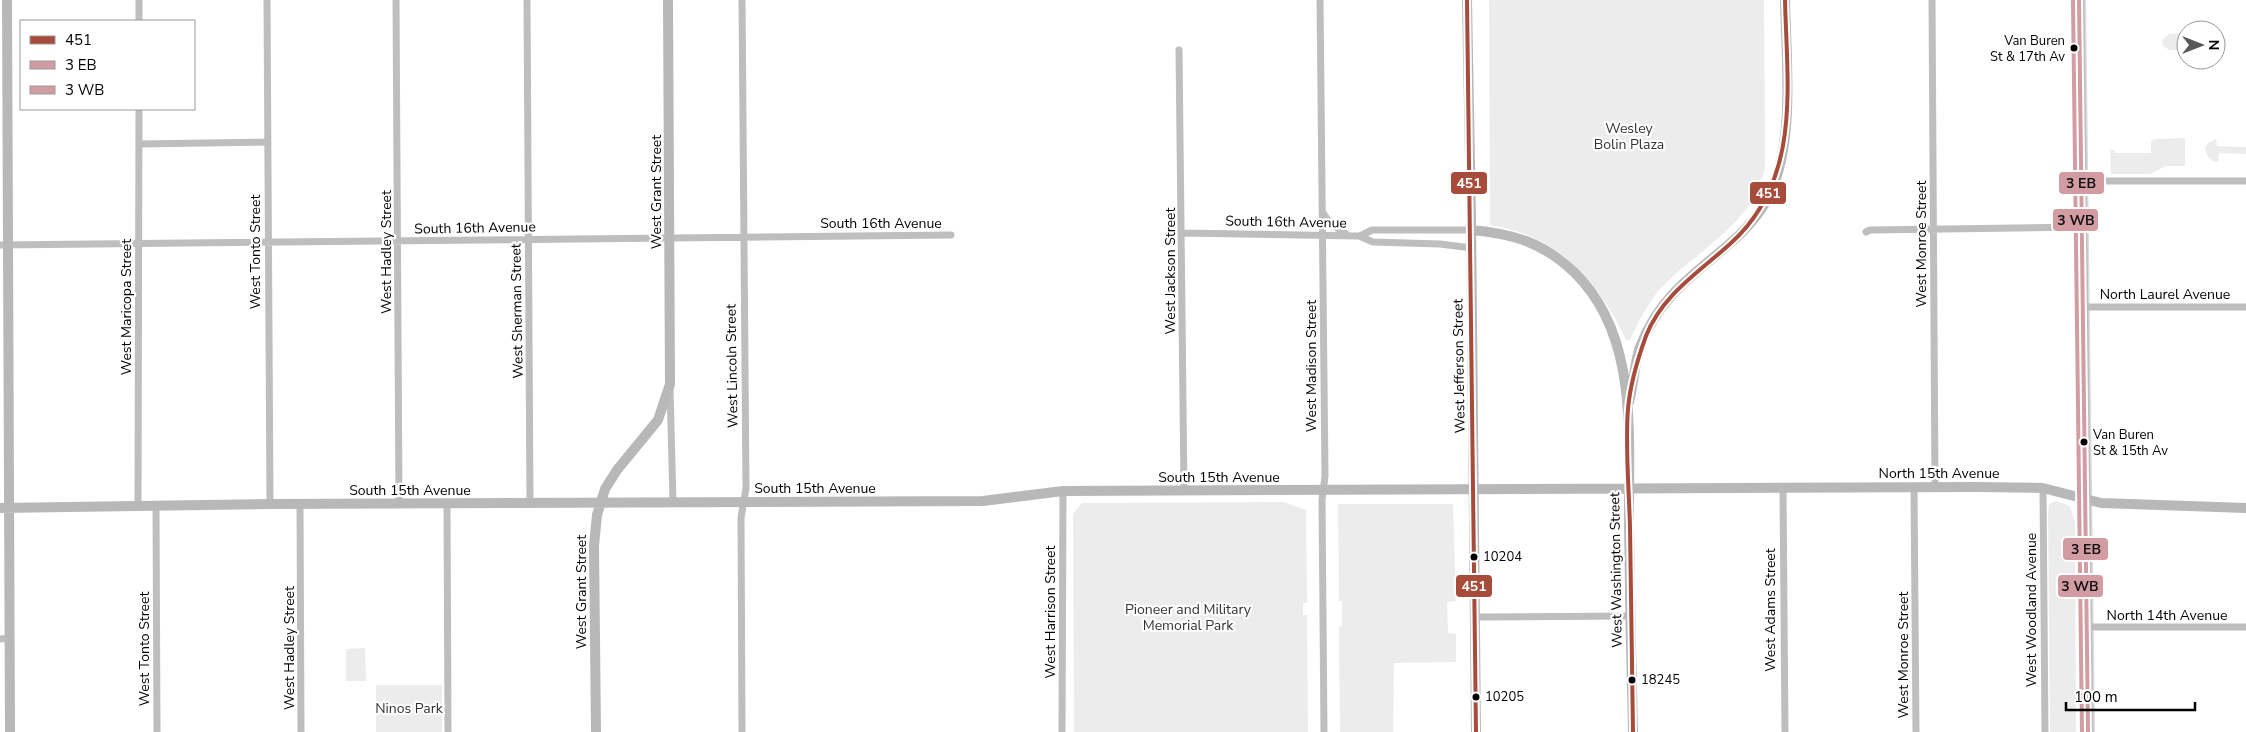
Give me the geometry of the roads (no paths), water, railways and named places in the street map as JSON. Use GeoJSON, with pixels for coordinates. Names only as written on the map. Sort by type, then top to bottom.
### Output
{"type":"FeatureCollection","features":[{"type":"Feature","properties":{"kind":"main road"},"geometry":{"type":"LineString","coordinates":[[6,0],[4,508],[5,638],[10,732]]}},
{"type":"Feature","properties":{"kind":"main road","name":"West Grant Street"},"geometry":{"type":"LineString","coordinates":[[596,732],[595,525],[600,503],[617,470],[658,420],[670,384],[668,0]]}},
{"type":"Feature","properties":{"kind":"main road","name":"West Jefferson Street"},"geometry":{"type":"LineString","coordinates":[[1467,0],[1472,248],[1476,732]]}},
{"type":"Feature","properties":{"kind":"main road","name":"West Washington Street"},"geometry":{"type":"LineString","coordinates":[[1628,408],[1640,347],[1656,318],[1672,295],[1750,224],[1768,198],[1780,165],[1786,128],[1785,0]]}},
{"type":"Feature","properties":{"kind":"main road"},"geometry":{"type":"LineString","coordinates":[[2079,0],[2088,732]]}},
{"type":"Feature","properties":{"kind":"main road","name":"West Washington Street"},"geometry":{"type":"LineString","coordinates":[[1471,230],[1506,234],[1538,246],[1558,258],[1590,288],[1611,323],[1617,341],[1628,408],[1633,732]]}},
{"type":"Feature","properties":{"kind":"main road","name":"North 15th Avenue"},"geometry":{"type":"LineString","coordinates":[[1629,488],[2043,488],[2101,503],[2246,508]]}},
{"type":"Feature","properties":{"kind":"main road","name":"South 15th Avenue"},"geometry":{"type":"LineString","coordinates":[[4,508],[270,504],[983,501],[1063,491],[1629,488]]}},
{"type":"Feature","properties":{"kind":"street"},"geometry":{"type":"LineString","coordinates":[[139,0],[139,20]]}},
{"type":"Feature","properties":{"kind":"street","name":"West Tonto Street"},"geometry":{"type":"LineString","coordinates":[[267,0],[270,504]]}},
{"type":"Feature","properties":{"kind":"street","name":"West Hadley Street"},"geometry":{"type":"LineString","coordinates":[[396,0],[399,242],[399,504]]}},
{"type":"Feature","properties":{"kind":"street","name":"West Sherman Street"},"geometry":{"type":"LineString","coordinates":[[527,0],[530,503]]}},
{"type":"Feature","properties":{"kind":"street","name":"West Lincoln Street"},"geometry":{"type":"LineString","coordinates":[[742,0],[746,488],[741,518],[742,732]]}},
{"type":"Feature","properties":{"kind":"street","name":"West Madison Street"},"geometry":{"type":"LineString","coordinates":[[1320,0],[1320,187],[1323,213],[1324,732]]}},
{"type":"Feature","properties":{"kind":"street","name":"West Monroe Street"},"geometry":{"type":"LineString","coordinates":[[1932,0],[1935,487]]}},
{"type":"Feature","properties":{"kind":"street","name":"West Jackson Street"},"geometry":{"type":"LineString","coordinates":[[1179,50],[1184,491]]}},
{"type":"Feature","properties":{"kind":"street","name":"West Maricopa Street"},"geometry":{"type":"LineString","coordinates":[[138,506],[139,110]]}},
{"type":"Feature","properties":{"kind":"street"},"geometry":{"type":"LineString","coordinates":[[139,144],[268,142]]}},
{"type":"Feature","properties":{"kind":"street"},"geometry":{"type":"LineString","coordinates":[[2082,181],[2246,181]]}},
{"type":"Feature","properties":{"kind":"street","name":"South 16th Avenue"},"geometry":{"type":"LineString","coordinates":[[1323,213],[1337,230],[1360,236],[1373,242],[1440,244],[1472,248]]}},
{"type":"Feature","properties":{"kind":"street"},"geometry":{"type":"LineString","coordinates":[[1866,232],[1870,230],[2082,227]]}},
{"type":"Feature","properties":{"kind":"street","name":"South 16th Avenue"},"geometry":{"type":"LineString","coordinates":[[1182,234],[1360,236],[1372,230],[1471,230]]}},
{"type":"Feature","properties":{"kind":"street","name":"South 16th Avenue"},"geometry":{"type":"LineString","coordinates":[[4,244],[399,242],[743,236],[951,236]]}},
{"type":"Feature","properties":{"kind":"street","name":"North Laurel Avenue"},"geometry":{"type":"LineString","coordinates":[[2084,307],[2246,307]]}},
{"type":"Feature","properties":{"kind":"street","name":"West Grant Street"},"geometry":{"type":"LineString","coordinates":[[670,384],[673,502]]}},
{"type":"Feature","properties":{"kind":"street","name":"West Monroe Street"},"geometry":{"type":"LineString","coordinates":[[1914,487],[1916,732]]}},
{"type":"Feature","properties":{"kind":"street","name":"West Adams Street"},"geometry":{"type":"LineString","coordinates":[[1783,488],[1785,732]]}},
{"type":"Feature","properties":{"kind":"street","name":"West Woodland Avenue"},"geometry":{"type":"LineString","coordinates":[[2043,488],[2045,732]]}},
{"type":"Feature","properties":{"kind":"street","name":"West Harrison Street"},"geometry":{"type":"LineString","coordinates":[[1062,732],[1063,491]]}},
{"type":"Feature","properties":{"kind":"street"},"geometry":{"type":"LineString","coordinates":[[447,503],[448,732]]}},
{"type":"Feature","properties":{"kind":"street","name":"West Hadley Street"},"geometry":{"type":"LineString","coordinates":[[300,504],[302,732]]}},
{"type":"Feature","properties":{"kind":"street","name":"West Tonto Street"},"geometry":{"type":"LineString","coordinates":[[156,506],[157,732]]}},
{"type":"Feature","properties":{"kind":"street"},"geometry":{"type":"LineString","coordinates":[[1475,617],[1631,616]]}},
{"type":"Feature","properties":{"kind":"street","name":"North 14th Avenue"},"geometry":{"type":"LineString","coordinates":[[2087,628],[2246,627]]}},
{"type":"Feature","properties":{"kind":"place","name":"Van Buren St & 17th Av"},"geometry":{"type":"Point","coordinates":[2074,48]}},
{"type":"Feature","properties":{"kind":"place","name":"Van Buren St & 15th Av"},"geometry":{"type":"Point","coordinates":[2084,442]}},
{"type":"Feature","properties":{"kind":"place","name":"10204"},"geometry":{"type":"Point","coordinates":[1474,557]}},
{"type":"Feature","properties":{"kind":"place","name":"18245"},"geometry":{"type":"Point","coordinates":[1632,680]}},
{"type":"Feature","properties":{"kind":"place","name":"10205"},"geometry":{"type":"Point","coordinates":[1476,697]}},
{"type":"Feature","properties":{"kind":"park label","name":"Wesley Bolin Plaza"},"geometry":{"type":"Point","coordinates":[1629,136]}},
{"type":"Feature","properties":{"kind":"park label","name":"Pioneer and Military Memorial Park"},"geometry":{"type":"Point","coordinates":[1188,618]}},
{"type":"Feature","properties":{"kind":"park label","name":"Ninos Park"},"geometry":{"type":"Point","coordinates":[409,708]}}]}
